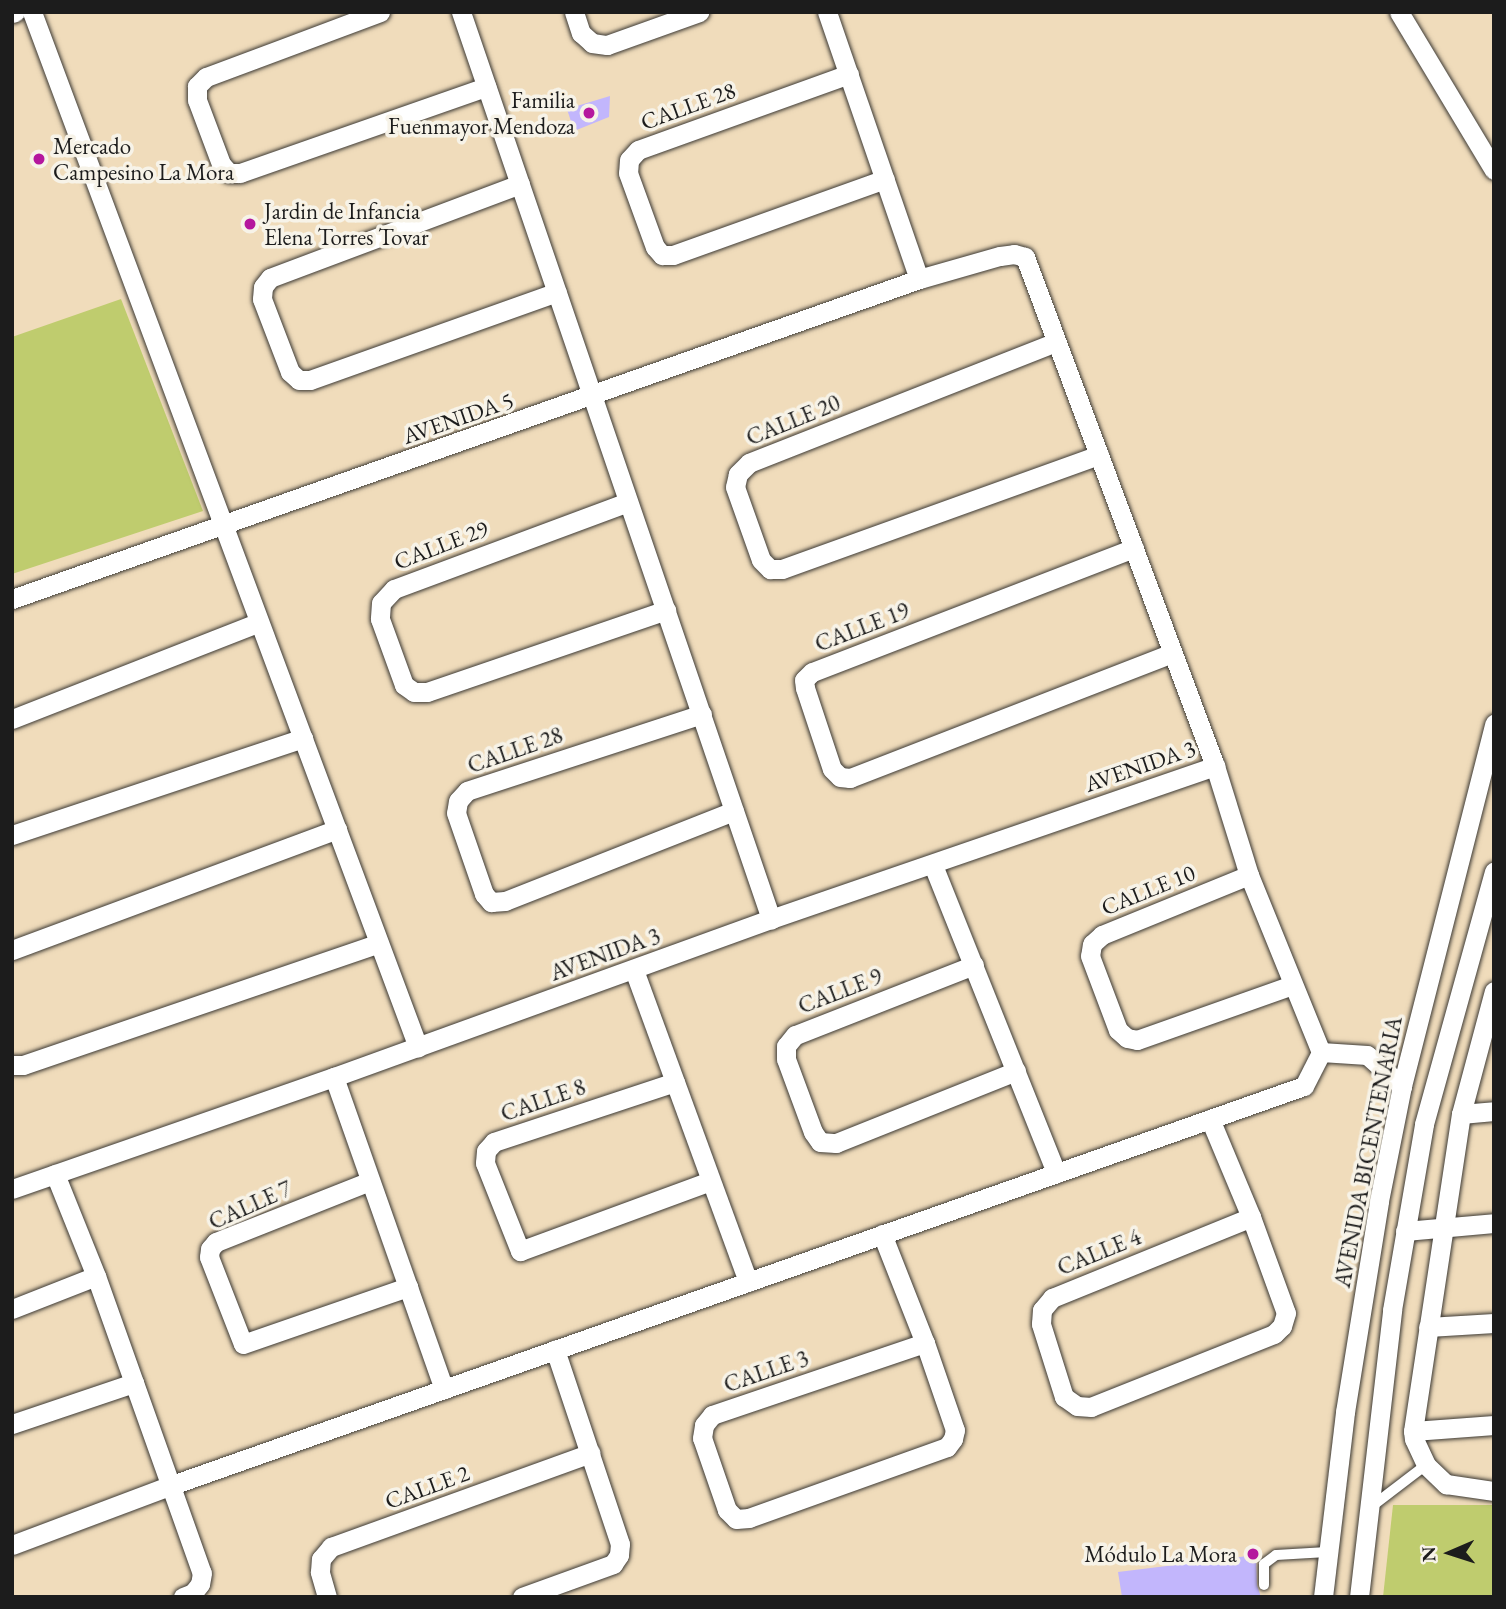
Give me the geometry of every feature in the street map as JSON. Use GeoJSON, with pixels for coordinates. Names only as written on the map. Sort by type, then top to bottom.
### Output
{"type":"FeatureCollection","features":[{"type":"Feature","properties":{"kind":"street"},"geometry":{"type":"LineString","coordinates":[[32,12],[418,1047]]}},
{"type":"Feature","properties":{"kind":"street"},"geometry":{"type":"LineString","coordinates":[[380,12],[206,77],[197,86],[201,113],[221,164],[229,173],[240,173],[486,87]]}},
{"type":"Feature","properties":{"kind":"street"},"geometry":{"type":"LineString","coordinates":[[461,12],[771,919]]}},
{"type":"Feature","properties":{"kind":"street"},"geometry":{"type":"LineString","coordinates":[[574,12],[581,33],[592,43],[607,45],[699,12]]}},
{"type":"Feature","properties":{"kind":"street"},"geometry":{"type":"LineString","coordinates":[[827,12],[919,279]]}},
{"type":"Feature","properties":{"kind":"street"},"geometry":{"type":"LineString","coordinates":[[1399,12],[1494,170]]}},
{"type":"Feature","properties":{"kind":"street","name":"CALLE 28"},"geometry":{"type":"LineString","coordinates":[[849,74],[638,150],[629,160],[628,173],[655,247],[662,255],[673,255],[885,179]]}},
{"type":"Feature","properties":{"kind":"street"},"geometry":{"type":"LineString","coordinates":[[520,184],[270,278],[263,287],[262,299],[290,372],[299,380],[310,380],[557,292]]}},
{"type":"Feature","properties":{"kind":"street","name":"AVENIDA 5"},"geometry":{"type":"LineString","coordinates":[[12,599],[593,397],[919,279],[1000,256],[1014,254],[1025,257],[1056,342]]}},
{"type":"Feature","properties":{"kind":"street"},"geometry":{"type":"LineString","coordinates":[[12,1545],[172,1485],[1304,1086],[1321,1052],[1249,875],[1215,766],[1056,342]]}},
{"type":"Feature","properties":{"kind":"street","name":"CALLE 20"},"geometry":{"type":"LineString","coordinates":[[1056,342],[748,463],[738,474],[735,487],[761,560],[769,569],[782,569],[1099,455]]}},
{"type":"Feature","properties":{"kind":"street","name":"CALLE 29"},"geometry":{"type":"LineString","coordinates":[[628,502],[394,589],[381,603],[380,619],[404,685],[414,692],[427,692],[666,610]]}},
{"type":"Feature","properties":{"kind":"street","name":"CALLE 19"},"geometry":{"type":"LineString","coordinates":[[1134,548],[812,672],[804,680],[804,688],[832,769],[840,777],[849,778],[1173,653]]}},
{"type":"Feature","properties":{"kind":"street"},"geometry":{"type":"LineString","coordinates":[[12,719],[259,622]]}},
{"type":"Feature","properties":{"kind":"street","name":"CALLE 28"},"geometry":{"type":"LineString","coordinates":[[702,714],[467,791],[458,801],[456,813],[484,894],[491,902],[505,901],[734,811]]}},
{"type":"Feature","properties":{"kind":"street","name":"AVENIDA BICENTENARIA"},"geometry":{"type":"LineString","coordinates":[[1323,1597],[1345,1412],[1379,1201],[1402,1086],[1494,724]]}},
{"type":"Feature","properties":{"kind":"street"},"geometry":{"type":"LineString","coordinates":[[12,835],[303,738]]}},
{"type":"Feature","properties":{"kind":"street","name":"AVENIDA 3"},"geometry":{"type":"LineString","coordinates":[[12,1189],[334,1077],[771,919],[1215,766]]}},
{"type":"Feature","properties":{"kind":"street"},"geometry":{"type":"LineString","coordinates":[[12,950],[337,829]]}},
{"type":"Feature","properties":{"kind":"street"},"geometry":{"type":"LineString","coordinates":[[933,865],[1056,1173]]}},
{"type":"Feature","properties":{"kind":"street"},"geometry":{"type":"LineString","coordinates":[[1359,1597],[1392,1310],[1424,1124],[1494,872]]}},
{"type":"Feature","properties":{"kind":"street","name":"CALLE 10"},"geometry":{"type":"LineString","coordinates":[[1249,875],[1102,935],[1092,944],[1090,956],[1118,1030],[1127,1038],[1137,1040],[1292,985]]}},
{"type":"Feature","properties":{"kind":"street"},"geometry":{"type":"LineString","coordinates":[[12,1065],[36,1061],[379,943]]}},
{"type":"Feature","properties":{"kind":"street","name":"CALLE 9"},"geometry":{"type":"LineString","coordinates":[[974,965],[795,1035],[786,1046],[786,1059],[813,1132],[820,1142],[836,1143],[1016,1072]]}},
{"type":"Feature","properties":{"kind":"street"},"geometry":{"type":"LineString","coordinates":[[634,970],[748,1282]]}},
{"type":"Feature","properties":{"kind":"street"},"geometry":{"type":"LineString","coordinates":[[1494,991],[1491,1016],[1461,1114],[1413,1431],[1426,1465],[1446,1484],[1494,1491]]}},
{"type":"Feature","properties":{"kind":"street"},"geometry":{"type":"LineString","coordinates":[[1321,1052],[1367,1055],[1402,1086]]}},
{"type":"Feature","properties":{"kind":"street"},"geometry":{"type":"LineString","coordinates":[[334,1077],[444,1389]]}},
{"type":"Feature","properties":{"kind":"street","name":"CALLE 8"},"geometry":{"type":"LineString","coordinates":[[675,1082],[494,1142],[486,1151],[485,1163],[520,1251],[710,1181]]}},
{"type":"Feature","properties":{"kind":"street"},"geometry":{"type":"LineString","coordinates":[[1461,1114],[1494,1111]]}},
{"type":"Feature","properties":{"kind":"street"},"geometry":{"type":"LineString","coordinates":[[1210,1119],[1251,1217]]}},
{"type":"Feature","properties":{"kind":"street"},"geometry":{"type":"LineString","coordinates":[[55,1174],[96,1276],[202,1573],[200,1584],[193,1593],[183,1597]]}},
{"type":"Feature","properties":{"kind":"street","name":"CALLE 7"},"geometry":{"type":"LineString","coordinates":[[370,1181],[216,1242],[210,1249],[209,1257],[243,1344],[408,1287]]}},
{"type":"Feature","properties":{"kind":"street","name":"CALLE 4"},"geometry":{"type":"LineString","coordinates":[[1251,1217],[1286,1313],[1282,1326],[1274,1335],[1091,1407],[1077,1406],[1064,1397],[1041,1324],[1042,1310],[1052,1298],[1251,1217]]}},
{"type":"Feature","properties":{"kind":"street"},"geometry":{"type":"LineString","coordinates":[[1405,1231],[1494,1223]]}},
{"type":"Feature","properties":{"kind":"street"},"geometry":{"type":"LineString","coordinates":[[882,1234],[925,1343]]}},
{"type":"Feature","properties":{"kind":"street"},"geometry":{"type":"LineString","coordinates":[[12,1309],[96,1276]]}},
{"type":"Feature","properties":{"kind":"street"},"geometry":{"type":"LineString","coordinates":[[1428,1327],[1494,1323]]}},
{"type":"Feature","properties":{"kind":"street","name":"CALLE 3"},"geometry":{"type":"LineString","coordinates":[[925,1343],[955,1430],[947,1447],[748,1518],[736,1519],[727,1510],[702,1438],[704,1425],[712,1415],[925,1343]]}},
{"type":"Feature","properties":{"kind":"street"},"geometry":{"type":"LineString","coordinates":[[522,1597],[613,1564],[619,1555],[620,1544],[555,1350]]}},
{"type":"Feature","properties":{"kind":"street"},"geometry":{"type":"LineString","coordinates":[[12,1424],[134,1383]]}},
{"type":"Feature","properties":{"kind":"street"},"geometry":{"type":"LineString","coordinates":[[1413,1431],[1494,1425]]}},
{"type":"Feature","properties":{"kind":"street","name":"CALLE 2"},"geometry":{"type":"LineString","coordinates":[[327,1597],[320,1572],[321,1559],[331,1547],[590,1453]]}},
{"type":"Feature","properties":{"kind":"lane"},"geometry":{"type":"LineString","coordinates":[[1369,1508],[1426,1465]]}},
{"type":"Feature","properties":{"kind":"lane"},"geometry":{"type":"LineString","coordinates":[[1264,1585],[1264,1564],[1276,1555],[1327,1552]]}},
{"type":"Feature","properties":{"kind":"green space"},"geometry":{"type":"Polygon","coordinates":[[[121,299],[203,511],[12,574],[12,337],[121,299]]]}},
{"type":"Feature","properties":{"kind":"green space"},"geometry":{"type":"Polygon","coordinates":[[[1393,1505],[1494,1505],[1494,1597],[1383,1597],[1393,1505]]]}},
{"type":"Feature","properties":{"kind":"building","name":"Familia Fuenmayor Mendoza"},"geometry":{"type":"Polygon","coordinates":[[[610,96],[609,117],[574,131],[567,109],[610,96]]]}},
{"type":"Feature","properties":{"kind":"building"},"geometry":{"type":"Polygon","coordinates":[[[1256,1555],[1257,1585],[1261,1597],[1122,1597],[1118,1572],[1256,1555]]]}},
{"type":"Feature","properties":{"kind":"place","name":"Familia Fuenmayor Mendoza"},"geometry":{"type":"Point","coordinates":[589,113]}},
{"type":"Feature","properties":{"kind":"place","name":"Mercado Campesino La Mora"},"geometry":{"type":"Point","coordinates":[39,159]}},
{"type":"Feature","properties":{"kind":"place","name":"Jardin de Infancia Elena Torres Tovar"},"geometry":{"type":"Point","coordinates":[250,224]}},
{"type":"Feature","properties":{"kind":"place","name":"Módulo La Mora"},"geometry":{"type":"Point","coordinates":[1253,1554]}}]}
